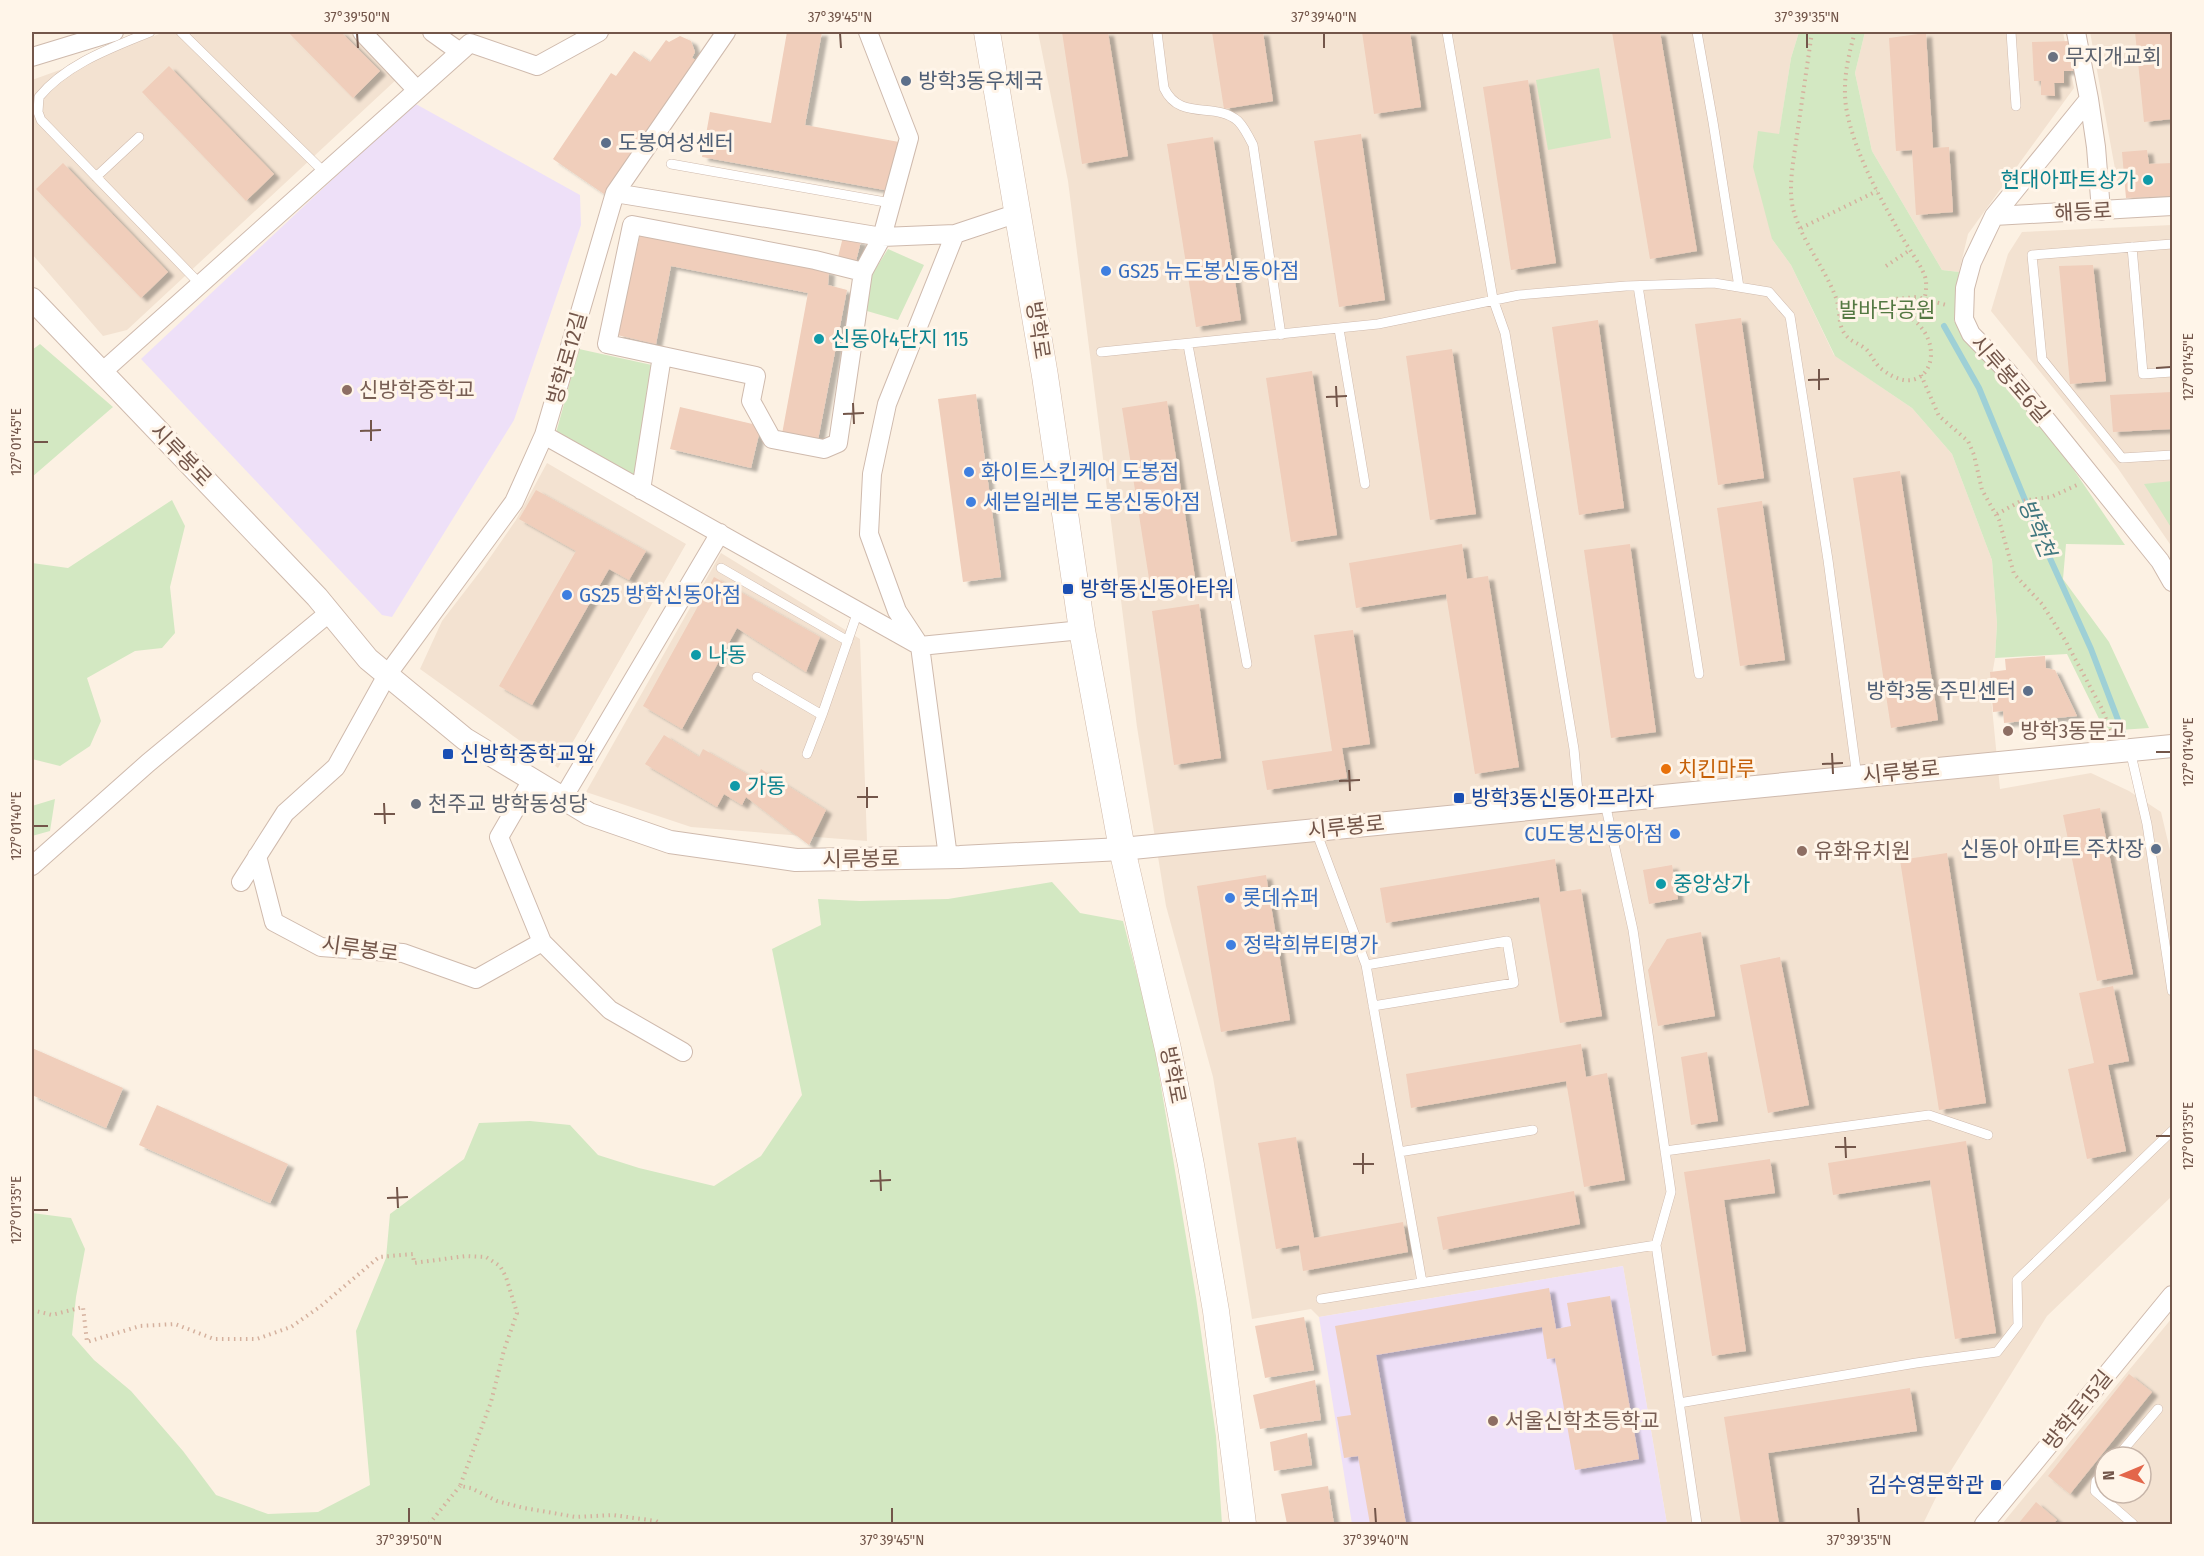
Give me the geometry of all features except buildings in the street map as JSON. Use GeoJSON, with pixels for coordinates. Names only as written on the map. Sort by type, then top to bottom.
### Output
{"type":"FeatureCollection","features":[{"type":"Feature","properties":{"kind":"main road","name":"방학로"},"geometry":{"type":"LineString","coordinates":[[987,32],[1045,376],[1083,630],[1122,849],[1168,1049],[1191,1165],[1216,1311],[1243,1524]]}},
{"type":"Feature","properties":{"kind":"street"},"geometry":{"type":"LineString","coordinates":[[32,57],[84,35],[114,32]]}},
{"type":"Feature","properties":{"kind":"street"},"geometry":{"type":"LineString","coordinates":[[362,32],[416,89]]}},
{"type":"Feature","properties":{"kind":"street"},"geometry":{"type":"LineString","coordinates":[[432,32],[460,52]]}},
{"type":"Feature","properties":{"kind":"street"},"geometry":{"type":"LineString","coordinates":[[101,373],[470,43],[537,66],[599,32]]}},
{"type":"Feature","properties":{"kind":"street","name":"방학로12길"},"geometry":{"type":"LineString","coordinates":[[387,675],[514,501],[544,435],[615,194],[726,32]]}},
{"type":"Feature","properties":{"kind":"street"},"geometry":{"type":"LineString","coordinates":[[863,272],[815,260],[632,225],[607,344],[756,376],[751,401],[772,439],[824,449],[838,443],[863,272],[882,237],[909,138],[868,32]]}},
{"type":"Feature","properties":{"kind":"street"},"geometry":{"type":"LineString","coordinates":[[2076,32],[2096,147],[2101,211]]}},
{"type":"Feature","properties":{"kind":"street","name":"시루봉로6길"},"geometry":{"type":"LineString","coordinates":[[2089,99],[1994,216],[1972,262],[1965,288],[1966,326],[2007,371],[2093,477],[2160,561],[2172,582]]}},
{"type":"Feature","properties":{"kind":"street"},"geometry":{"type":"LineString","coordinates":[[615,194],[882,237],[955,234],[1018,213]]}},
{"type":"Feature","properties":{"kind":"street","name":"해등로"},"geometry":{"type":"LineString","coordinates":[[1994,216],[2172,207]]}},
{"type":"Feature","properties":{"kind":"street"},"geometry":{"type":"LineString","coordinates":[[948,857],[920,646],[897,611],[869,534],[872,474],[887,404],[955,234]]}},
{"type":"Feature","properties":{"kind":"street","name":"시루봉로"},"geometry":{"type":"LineString","coordinates":[[32,299],[330,612],[368,659],[465,739],[532,780],[589,814],[670,842],[796,860],[948,857],[1122,849],[2172,746]]}},
{"type":"Feature","properties":{"kind":"street"},"geometry":{"type":"LineString","coordinates":[[641,490],[662,356]]}},
{"type":"Feature","properties":{"kind":"street"},"geometry":{"type":"LineString","coordinates":[[544,435],[920,646],[1083,630]]}},
{"type":"Feature","properties":{"kind":"street"},"geometry":{"type":"LineString","coordinates":[[563,798],[720,533]]}},
{"type":"Feature","properties":{"kind":"street"},"geometry":{"type":"LineString","coordinates":[[32,866],[148,763],[330,612]]}},
{"type":"Feature","properties":{"kind":"street"},"geometry":{"type":"LineString","coordinates":[[241,882],[285,813],[336,767],[387,675]]}},
{"type":"Feature","properties":{"kind":"street"},"geometry":{"type":"LineString","coordinates":[[532,780],[499,837],[542,942],[610,1010],[683,1052]]}},
{"type":"Feature","properties":{"kind":"street","name":"시루봉로"},"geometry":{"type":"LineString","coordinates":[[257,856],[274,922],[321,947],[403,953],[476,979],[542,942]]}},
{"type":"Feature","properties":{"kind":"street","name":"방학로15길"},"geometry":{"type":"LineString","coordinates":[[1984,1524],[2172,1295]]}},
{"type":"Feature","properties":{"kind":"lane"},"geometry":{"type":"LineString","coordinates":[[150,32],[102,51],[62,76],[39,97],[38,112],[41,120],[200,284]]}},
{"type":"Feature","properties":{"kind":"lane"},"geometry":{"type":"LineString","coordinates":[[181,32],[324,172]]}},
{"type":"Feature","properties":{"kind":"lane"},"geometry":{"type":"LineString","coordinates":[[1156,32],[1164,88],[1168,96],[1176,104],[1191,109],[1227,115],[1238,122],[1253,145],[1281,335]]}},
{"type":"Feature","properties":{"kind":"lane"},"geometry":{"type":"LineString","coordinates":[[1448,32],[1493,299],[1505,333],[1574,748],[1580,804]]}},
{"type":"Feature","properties":{"kind":"lane"},"geometry":{"type":"LineString","coordinates":[[1697,32],[1738,287]]}},
{"type":"Feature","properties":{"kind":"lane"},"geometry":{"type":"LineString","coordinates":[[2012,32],[2016,106]]}},
{"type":"Feature","properties":{"kind":"lane"},"geometry":{"type":"LineString","coordinates":[[96,177],[139,137]]}},
{"type":"Feature","properties":{"kind":"lane"},"geometry":{"type":"LineString","coordinates":[[671,164],[891,203]]}},
{"type":"Feature","properties":{"kind":"lane"},"geometry":{"type":"LineString","coordinates":[[2172,244],[2032,255],[2042,359],[2122,458],[2172,455]]}},
{"type":"Feature","properties":{"kind":"lane"},"geometry":{"type":"LineString","coordinates":[[2132,247],[2143,374],[2172,372]]}},
{"type":"Feature","properties":{"kind":"lane"},"geometry":{"type":"LineString","coordinates":[[1101,352],[1378,324],[1519,295],[1638,285],[1714,283],[1769,292],[1790,316],[1828,560],[1857,777]]}},
{"type":"Feature","properties":{"kind":"lane"},"geometry":{"type":"LineString","coordinates":[[1638,285],[1699,674]]}},
{"type":"Feature","properties":{"kind":"lane"},"geometry":{"type":"LineString","coordinates":[[1339,328],[1365,484]]}},
{"type":"Feature","properties":{"kind":"lane"},"geometry":{"type":"LineString","coordinates":[[1188,345],[1247,664]]}},
{"type":"Feature","properties":{"kind":"lane"},"geometry":{"type":"LineString","coordinates":[[721,568],[848,641]]}},
{"type":"Feature","properties":{"kind":"lane"},"geometry":{"type":"LineString","coordinates":[[807,754],[858,611]]}},
{"type":"Feature","properties":{"kind":"lane"},"geometry":{"type":"LineString","coordinates":[[757,677],[822,715]]}},
{"type":"Feature","properties":{"kind":"lane"},"geometry":{"type":"LineString","coordinates":[[2124,750],[2147,824],[2172,991]]}},
{"type":"Feature","properties":{"kind":"lane"},"geometry":{"type":"LineString","coordinates":[[1605,802],[1633,930],[1671,1192],[1656,1245],[1697,1524]]}},
{"type":"Feature","properties":{"kind":"lane"},"geometry":{"type":"LineString","coordinates":[[1316,830],[1366,965],[1422,1282]]}},
{"type":"Feature","properties":{"kind":"lane"},"geometry":{"type":"LineString","coordinates":[[1366,965],[1507,941],[1514,983],[1372,1006]]}},
{"type":"Feature","properties":{"kind":"lane"},"geometry":{"type":"LineString","coordinates":[[1665,1151],[1929,1115],[1988,1135]]}},
{"type":"Feature","properties":{"kind":"lane"},"geometry":{"type":"LineString","coordinates":[[1399,1152],[1533,1130]]}},
{"type":"Feature","properties":{"kind":"lane"},"geometry":{"type":"LineString","coordinates":[[1679,1403],[1916,1363],[1997,1352],[2018,1326],[2017,1280],[2172,1131]]}},
{"type":"Feature","properties":{"kind":"lane"},"geometry":{"type":"LineString","coordinates":[[1321,1299],[1656,1245]]}},
{"type":"Feature","properties":{"kind":"lane"},"geometry":{"type":"LineString","coordinates":[[2127,1445],[2158,1409]]}},
{"type":"Feature","properties":{"kind":"lane"},"geometry":{"type":"LineString","coordinates":[[2111,1505],[2133,1524]]}},
{"type":"Feature","properties":{"kind":"path"},"geometry":{"type":"LineString","coordinates":[[1812,32],[1792,176],[1793,212],[1837,299],[1842,329],[1850,341],[1866,349],[1880,368],[1892,377],[1909,380],[1929,369],[1932,356],[1921,325],[1897,310],[1895,299]]}},
{"type":"Feature","properties":{"kind":"path"},"geometry":{"type":"LineString","coordinates":[[1855,32],[1847,58],[1844,89],[1847,116],[1858,150],[1877,191],[1926,279],[1920,312],[1912,318]]}},
{"type":"Feature","properties":{"kind":"path"},"geometry":{"type":"LineString","coordinates":[[1801,228],[1877,191]]}},
{"type":"Feature","properties":{"kind":"path"},"geometry":{"type":"LineString","coordinates":[[1886,266],[1910,250]]}},
{"type":"Feature","properties":{"kind":"path"},"geometry":{"type":"LineString","coordinates":[[1839,316],[1895,299],[1924,299],[1964,311]]}},
{"type":"Feature","properties":{"kind":"path"},"geometry":{"type":"LineString","coordinates":[[1921,375],[1939,416],[1968,441],[1974,455],[1982,490],[1997,514],[2014,574],[2042,604],[2065,640],[2124,750]]}},
{"type":"Feature","properties":{"kind":"path"},"geometry":{"type":"LineString","coordinates":[[1997,514],[2020,501],[2051,496],[2093,477]]}},
{"type":"Feature","properties":{"kind":"path"},"geometry":{"type":"LineString","coordinates":[[32,1310],[52,1315],[83,1307],[87,1342],[140,1326],[175,1324],[214,1339],[257,1339],[291,1327],[321,1306],[379,1257],[413,1254],[414,1263],[466,1256],[486,1257],[500,1266],[506,1276],[517,1314],[504,1350],[491,1402],[460,1486],[429,1524]]}},
{"type":"Feature","properties":{"kind":"path"},"geometry":{"type":"LineString","coordinates":[[460,1486],[471,1488],[497,1501],[524,1508],[576,1517],[613,1515],[656,1521],[662,1524]]}},
{"type":"Feature","properties":{"kind":"shaded area"},"geometry":{"type":"Polygon","coordinates":[[[165,32],[350,32],[398,78],[127,330],[103,336],[32,254],[32,80],[165,32]]]}},
{"type":"Feature","properties":{"kind":"shaded area"},"geometry":{"type":"Polygon","coordinates":[[[1038,32],[1799,32],[1791,58],[1779,135],[1772,239],[1791,265],[1834,355],[1912,408],[1952,454],[1992,560],[1997,624],[1990,687],[2000,789],[2091,773],[2129,791],[2161,812],[2172,859],[2172,1196],[2047,1316],[1942,1485],[1923,1524],[1667,1524],[1623,1266],[1319,1317],[1311,1309],[1252,1319],[1213,1077],[1166,906],[1137,727],[1068,181],[1038,32]]]}},
{"type":"Feature","properties":{"kind":"shaded area"},"geometry":{"type":"Polygon","coordinates":[[[1865,32],[2063,32],[2074,88],[1968,234],[1959,272],[1942,270],[1872,151],[1855,73],[1865,32]]]}},
{"type":"Feature","properties":{"kind":"shaded area"},"geometry":{"type":"Polygon","coordinates":[[[2090,32],[2172,32],[2172,181],[2118,185],[2090,32]]]}},
{"type":"Feature","properties":{"kind":"shaded area","name":"신방학중학교"},"geometry":{"type":"Polygon","coordinates":[[[414,103],[580,195],[581,225],[514,420],[392,617],[382,615],[141,359],[414,103]]]}},
{"type":"Feature","properties":{"kind":"shaded area"},"geometry":{"type":"Polygon","coordinates":[[[2172,225],[2172,547],[2117,467],[1991,311],[2008,254],[2022,232],[2172,225]]]}},
{"type":"Feature","properties":{"kind":"shaded area"},"geometry":{"type":"Polygon","coordinates":[[[547,463],[686,544],[558,768],[420,669],[442,621],[516,520],[547,463]]]}},
{"type":"Feature","properties":{"kind":"shaded area"},"geometry":{"type":"Polygon","coordinates":[[[721,553],[860,639],[867,841],[691,827],[586,792],[721,553]]]}},
{"type":"Feature","properties":{"kind":"shaded area","name":"서울신학초등학교"},"geometry":{"type":"Polygon","coordinates":[[[1623,1266],[1667,1524],[1352,1524],[1319,1317],[1623,1266]]]}},
{"type":"Feature","properties":{"kind":"shaded area"},"geometry":{"type":"Polygon","coordinates":[[[2172,1318],[2172,1524],[2002,1524],[2172,1318]]]}},
{"type":"Feature","properties":{"kind":"green space","name":"발바닥공원"},"geometry":{"type":"Polygon","coordinates":[[[1799,32],[1865,32],[1855,73],[1872,151],[1942,270],[1959,272],[1954,321],[2065,457],[2125,545],[2066,544],[2063,579],[2109,642],[2149,728],[2105,731],[2067,654],[1995,658],[1997,624],[1992,560],[1952,454],[1912,408],[1835,356],[1791,265],[1772,239],[1753,167],[1758,131],[1779,134],[1791,58],[1799,32]]]}},
{"type":"Feature","properties":{"kind":"green space"},"geometry":{"type":"Polygon","coordinates":[[[1599,68],[1611,138],[1548,150],[1536,80],[1599,68]]]}},
{"type":"Feature","properties":{"kind":"green space"},"geometry":{"type":"Polygon","coordinates":[[[888,249],[924,265],[898,320],[867,311],[871,276],[888,249]]]}},
{"type":"Feature","properties":{"kind":"green space"},"geometry":{"type":"Polygon","coordinates":[[[40,344],[113,407],[32,477],[32,350],[40,344]]]}},
{"type":"Feature","properties":{"kind":"green space"},"geometry":{"type":"Polygon","coordinates":[[[579,349],[652,365],[634,477],[556,433],[579,349]]]}},
{"type":"Feature","properties":{"kind":"green space"},"geometry":{"type":"Polygon","coordinates":[[[2172,481],[2172,529],[2144,484],[2172,481]]]}},
{"type":"Feature","properties":{"kind":"green space"},"geometry":{"type":"Polygon","coordinates":[[[172,500],[185,526],[170,587],[175,633],[162,648],[135,651],[87,678],[101,721],[90,746],[60,766],[32,759],[32,563],[68,568],[172,500]]]}},
{"type":"Feature","properties":{"kind":"green space"},"geometry":{"type":"Polygon","coordinates":[[[55,799],[50,831],[32,836],[32,806],[55,799]]]}},
{"type":"Feature","properties":{"kind":"green space"},"geometry":{"type":"Polygon","coordinates":[[[1052,882],[1080,913],[1123,921],[1152,1032],[1196,1297],[1216,1436],[1222,1524],[32,1524],[32,1213],[71,1218],[85,1249],[72,1335],[94,1360],[131,1391],[183,1451],[216,1495],[268,1514],[318,1512],[370,1485],[356,1331],[386,1258],[390,1214],[464,1159],[479,1123],[530,1121],[570,1125],[598,1155],[639,1168],[714,1186],[761,1156],[802,1095],[772,949],[821,925],[818,899],[860,901],[948,899],[1052,882]]]}},
{"type":"Feature","properties":{"kind":"waterway","name":"방학천"},"geometry":{"type":"LineString","coordinates":[[1944,326],[1979,388],[2039,534],[2091,649],[2123,733]]}},
{"type":"Feature","properties":{"kind":"place","name":"무지개교회"},"geometry":{"type":"Point","coordinates":[2053,57]}},
{"type":"Feature","properties":{"kind":"place","name":"방학3동우체국"},"geometry":{"type":"Point","coordinates":[906,81]}},
{"type":"Feature","properties":{"kind":"place","name":"도봉여성센터"},"geometry":{"type":"Point","coordinates":[606,143]}},
{"type":"Feature","properties":{"kind":"place","name":"현대아파트상가"},"geometry":{"type":"Point","coordinates":[2148,180]}},
{"type":"Feature","properties":{"kind":"place","name":"GS25 뉴도봉신동아점"},"geometry":{"type":"Point","coordinates":[1106,271]}},
{"type":"Feature","properties":{"kind":"place","name":"신동아4단지 115"},"geometry":{"type":"Point","coordinates":[819,339]}},
{"type":"Feature","properties":{"kind":"place","name":"신방학중학교"},"geometry":{"type":"Point","coordinates":[347,390]}},
{"type":"Feature","properties":{"kind":"place","name":"화이트스킨케어 도봉점"},"geometry":{"type":"Point","coordinates":[969,472]}},
{"type":"Feature","properties":{"kind":"place","name":"세븐일레븐 도봉신동아점"},"geometry":{"type":"Point","coordinates":[971,502]}},
{"type":"Feature","properties":{"kind":"place","name":"방학동신동아타워"},"geometry":{"type":"Point","coordinates":[1068,589]}},
{"type":"Feature","properties":{"kind":"place","name":"GS25 방학신동아점"},"geometry":{"type":"Point","coordinates":[567,595]}},
{"type":"Feature","properties":{"kind":"place","name":"나동"},"geometry":{"type":"Point","coordinates":[696,655]}},
{"type":"Feature","properties":{"kind":"place","name":"방학3동 주민센터"},"geometry":{"type":"Point","coordinates":[2028,691]}},
{"type":"Feature","properties":{"kind":"place","name":"방학3동문고"},"geometry":{"type":"Point","coordinates":[2008,731]}},
{"type":"Feature","properties":{"kind":"place","name":"신방학중학교앞"},"geometry":{"type":"Point","coordinates":[448,754]}},
{"type":"Feature","properties":{"kind":"place","name":"치킨마루"},"geometry":{"type":"Point","coordinates":[1666,769]}},
{"type":"Feature","properties":{"kind":"place","name":"가동"},"geometry":{"type":"Point","coordinates":[735,786]}},
{"type":"Feature","properties":{"kind":"place","name":"방학3동신동아프라자"},"geometry":{"type":"Point","coordinates":[1459,798]}},
{"type":"Feature","properties":{"kind":"place","name":"천주교 방학동성당"},"geometry":{"type":"Point","coordinates":[416,804]}},
{"type":"Feature","properties":{"kind":"place","name":"CU도봉신동아점"},"geometry":{"type":"Point","coordinates":[1675,834]}},
{"type":"Feature","properties":{"kind":"place","name":"신동아 아파트 주차장"},"geometry":{"type":"Point","coordinates":[2156,849]}},
{"type":"Feature","properties":{"kind":"place","name":"유화유치원"},"geometry":{"type":"Point","coordinates":[1802,851]}},
{"type":"Feature","properties":{"kind":"place","name":"중앙상가"},"geometry":{"type":"Point","coordinates":[1661,884]}},
{"type":"Feature","properties":{"kind":"place","name":"롯데슈퍼"},"geometry":{"type":"Point","coordinates":[1230,898]}},
{"type":"Feature","properties":{"kind":"place","name":"정락희뷰티명가"},"geometry":{"type":"Point","coordinates":[1231,945]}},
{"type":"Feature","properties":{"kind":"place","name":"서울신학초등학교"},"geometry":{"type":"Point","coordinates":[1493,1421]}},
{"type":"Feature","properties":{"kind":"place","name":"김수영문학관"},"geometry":{"type":"Point","coordinates":[1996,1485]}}]}
